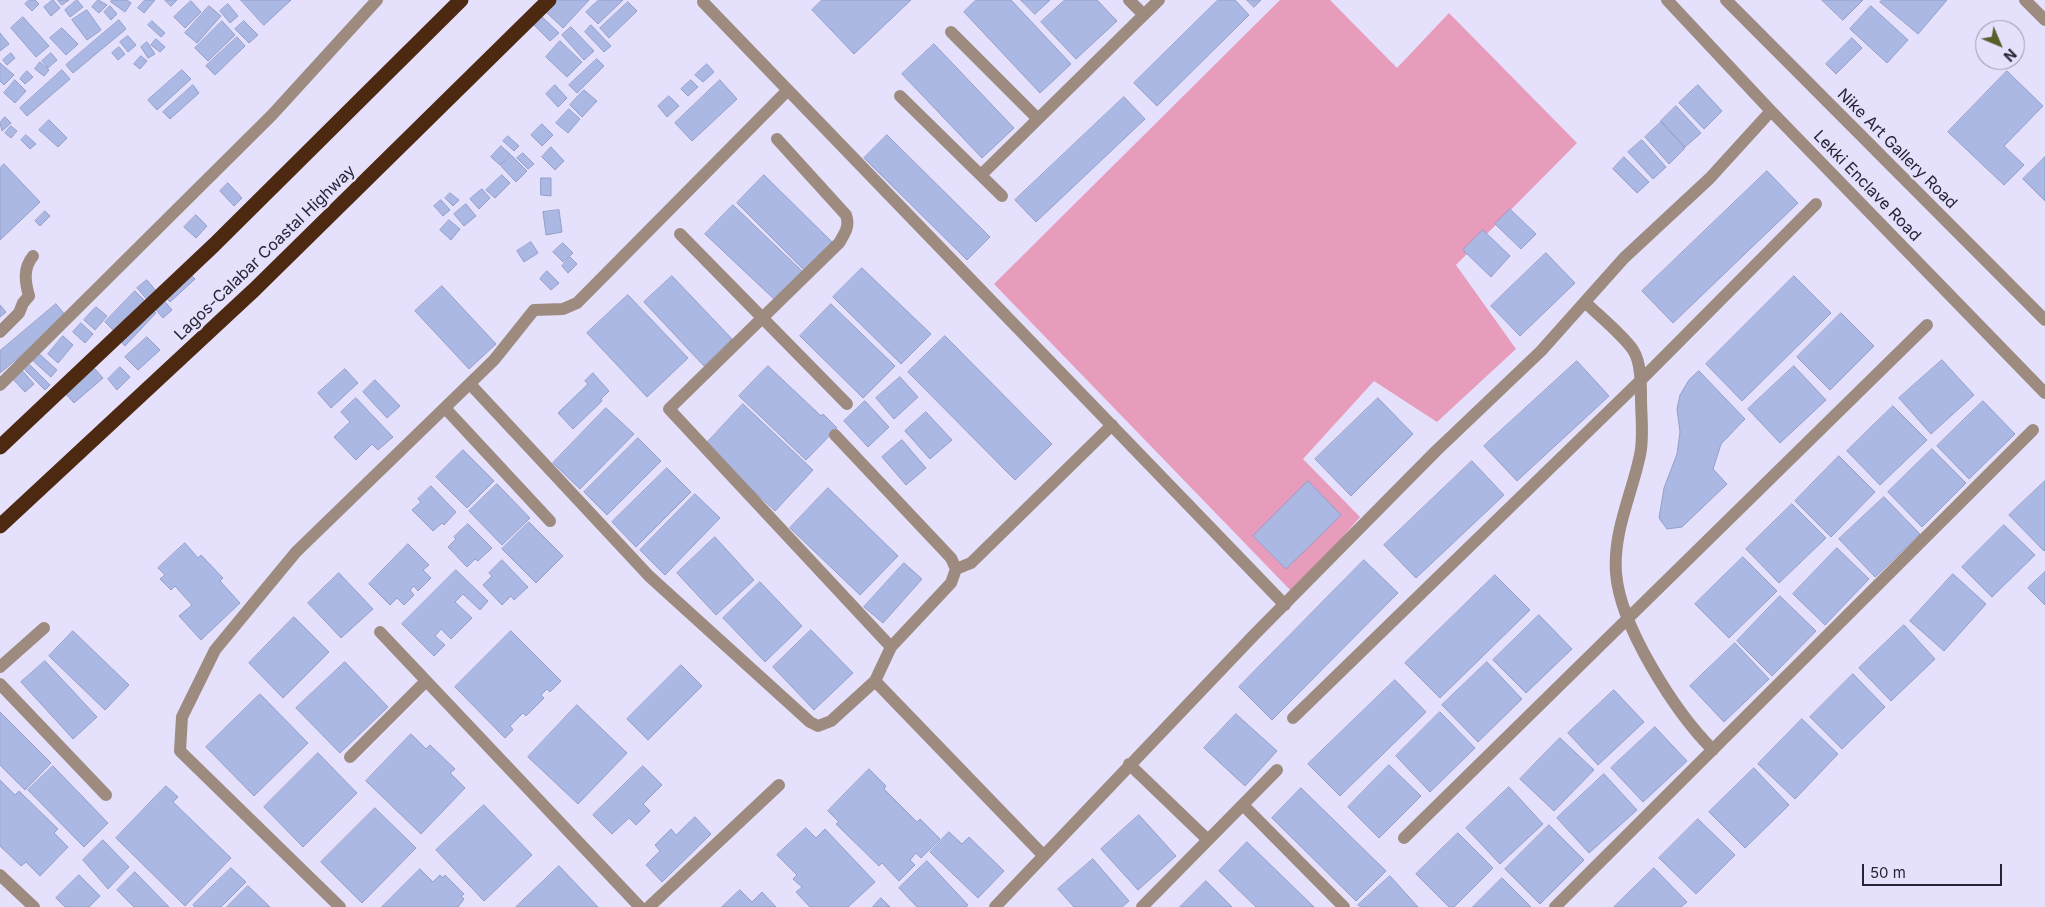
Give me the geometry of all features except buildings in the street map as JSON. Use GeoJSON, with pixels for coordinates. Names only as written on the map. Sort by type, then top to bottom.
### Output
{"type":"FeatureCollection","features":[{"type":"Feature","properties":{"kind":"highway"},"geometry":{"type":"LineString","coordinates":[[0,447],[214,246],[461,0]]}},
{"type":"Feature","properties":{"kind":"highway","name":"Lagos-Calabar Coastal Highway"},"geometry":{"type":"LineString","coordinates":[[0,526],[255,289],[549,0]]}},
{"type":"Feature","properties":{"kind":"street"},"geometry":{"type":"LineString","coordinates":[[0,385],[272,115],[377,0]]}},
{"type":"Feature","properties":{"kind":"street"},"geometry":{"type":"LineString","coordinates":[[1129,0],[1144,15]]}},
{"type":"Feature","properties":{"kind":"street"},"geometry":{"type":"LineString","coordinates":[[981,175],[1159,0]]}},
{"type":"Feature","properties":{"kind":"street","name":"Lekki Enclave Road"},"geometry":{"type":"LineString","coordinates":[[1667,0],[1771,111],[2045,393]]}},
{"type":"Feature","properties":{"kind":"street","name":"Nike Art Gallery Road"},"geometry":{"type":"LineString","coordinates":[[1726,0],[2045,320]]}},
{"type":"Feature","properties":{"kind":"street"},"geometry":{"type":"LineString","coordinates":[[2025,0],[2045,20]]}},
{"type":"Feature","properties":{"kind":"street"},"geometry":{"type":"LineString","coordinates":[[703,2],[1284,605]]}},
{"type":"Feature","properties":{"kind":"street"},"geometry":{"type":"LineString","coordinates":[[951,32],[1038,119]]}},
{"type":"Feature","properties":{"kind":"street"},"geometry":{"type":"LineString","coordinates":[[340,907],[180,751],[182,717],[215,650],[296,552],[494,360],[534,310],[563,310],[576,303],[788,90]]}},
{"type":"Feature","properties":{"kind":"street"},"geometry":{"type":"LineString","coordinates":[[900,96],[1002,196]]}},
{"type":"Feature","properties":{"kind":"street"},"geometry":{"type":"LineString","coordinates":[[995,907],[1018,885],[1043,855],[1099,800],[1129,764],[1284,605],[1436,451],[1541,351],[1624,258],[1710,178],[1771,111]]}},
{"type":"Feature","properties":{"kind":"street"},"geometry":{"type":"LineString","coordinates":[[777,140],[846,215],[848,221],[847,230],[839,242],[669,409],[891,647]]}},
{"type":"Feature","properties":{"kind":"street"},"geometry":{"type":"LineString","coordinates":[[1293,718],[1641,380],[1816,204]]}},
{"type":"Feature","properties":{"kind":"street"},"geometry":{"type":"LineString","coordinates":[[680,234],[847,404]]}},
{"type":"Feature","properties":{"kind":"street"},"geometry":{"type":"LineString","coordinates":[[0,332],[19,313],[22,304],[29,296],[25,283],[26,268],[33,256]]}},
{"type":"Feature","properties":{"kind":"street"},"geometry":{"type":"LineString","coordinates":[[1585,302],[1633,350],[1641,380],[1640,453],[1621,519],[1616,572],[1620,595],[1637,639],[1662,684],[1693,730],[1712,750]]}},
{"type":"Feature","properties":{"kind":"street"},"geometry":{"type":"LineString","coordinates":[[1404,838],[1628,616],[1928,325]]}},
{"type":"Feature","properties":{"kind":"street"},"geometry":{"type":"LineString","coordinates":[[470,384],[649,576],[810,722],[818,726],[830,722],[875,680],[891,647],[951,582],[956,569],[951,558],[835,435]]}},
{"type":"Feature","properties":{"kind":"street"},"geometry":{"type":"LineString","coordinates":[[445,408],[550,521]]}},
{"type":"Feature","properties":{"kind":"street"},"geometry":{"type":"LineString","coordinates":[[956,569],[972,564],[1112,425]]}},
{"type":"Feature","properties":{"kind":"street"},"geometry":{"type":"LineString","coordinates":[[1555,907],[2033,430]]}},
{"type":"Feature","properties":{"kind":"street"},"geometry":{"type":"LineString","coordinates":[[0,667],[44,628]]}},
{"type":"Feature","properties":{"kind":"street"},"geometry":{"type":"LineString","coordinates":[[380,632],[640,907]]}},
{"type":"Feature","properties":{"kind":"street"},"geometry":{"type":"LineString","coordinates":[[875,680],[1043,855]]}},
{"type":"Feature","properties":{"kind":"street"},"geometry":{"type":"LineString","coordinates":[[350,757],[426,682]]}},
{"type":"Feature","properties":{"kind":"street"},"geometry":{"type":"LineString","coordinates":[[0,684],[106,795]]}},
{"type":"Feature","properties":{"kind":"street"},"geometry":{"type":"LineString","coordinates":[[1129,764],[1208,840]]}},
{"type":"Feature","properties":{"kind":"street"},"geometry":{"type":"LineString","coordinates":[[1143,907],[1277,770]]}},
{"type":"Feature","properties":{"kind":"street"},"geometry":{"type":"LineString","coordinates":[[649,907],[779,785]]}},
{"type":"Feature","properties":{"kind":"street"},"geometry":{"type":"LineString","coordinates":[[1242,805],[1344,907]]}},
{"type":"Feature","properties":{"kind":"street"},"geometry":{"type":"LineString","coordinates":[[0,875],[34,907]]}},
{"type":"Feature","properties":{"kind":"shaded area"},"geometry":{"type":"Polygon","coordinates":[[[1280,0],[1330,0],[1397,68],[1449,13],[1577,143],[1456,265],[1516,349],[1437,422],[1374,381],[1303,459],[1360,517],[1294,594],[994,284],[1280,0]]]}}]}
